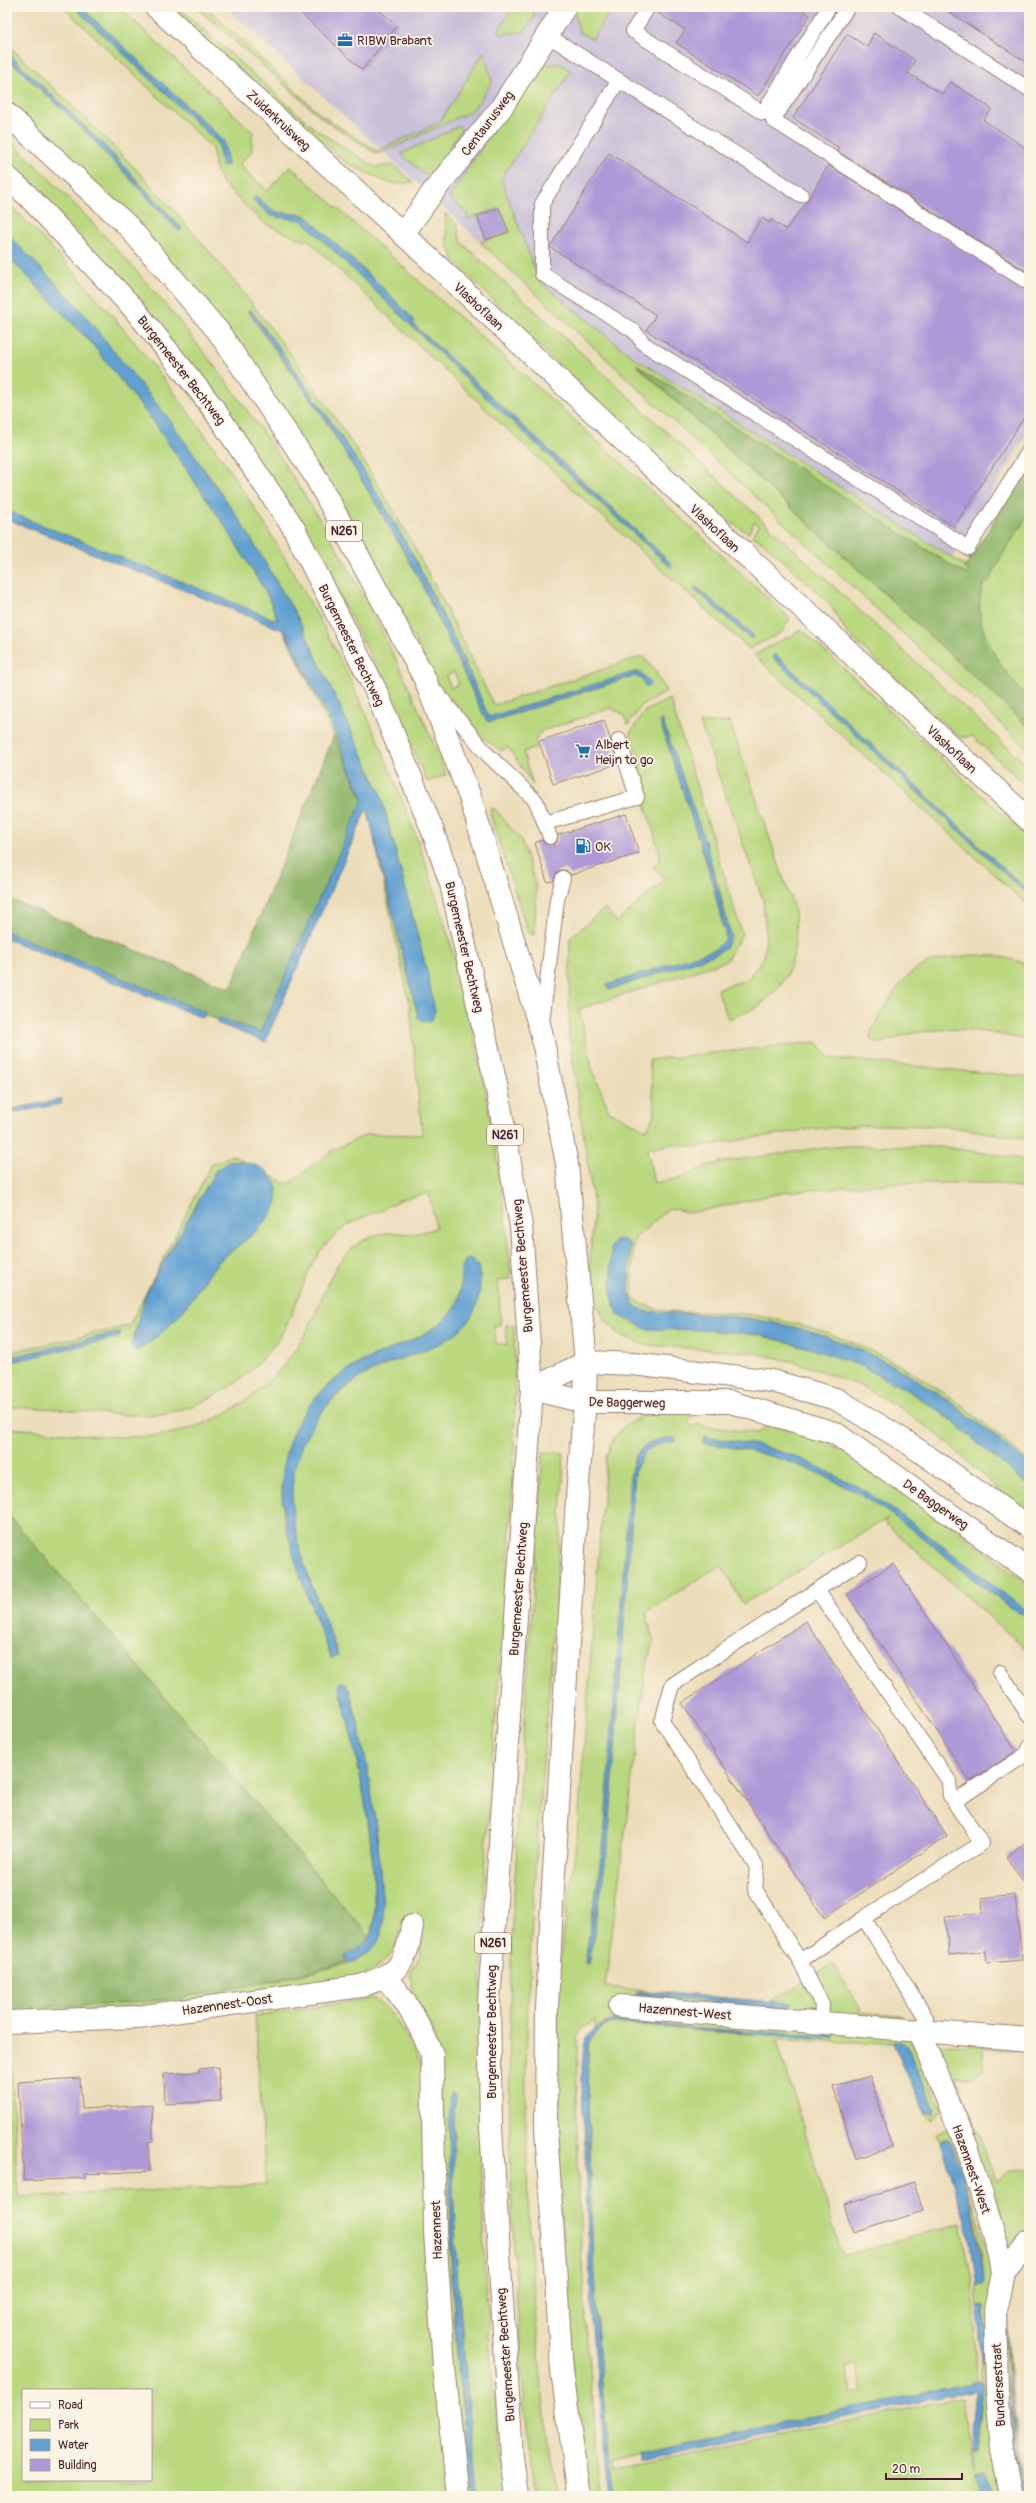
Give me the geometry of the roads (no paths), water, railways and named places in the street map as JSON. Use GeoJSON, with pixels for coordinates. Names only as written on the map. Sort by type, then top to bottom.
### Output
{"type":"FeatureCollection","features":[{"type":"Feature","properties":{"kind":"main road","name":"Zuiderkruisweg"},"geometry":{"type":"LineString","coordinates":[[156,7],[403,234]]}},
{"type":"Feature","properties":{"kind":"main road","name":"Centaurusweg"},"geometry":{"type":"LineString","coordinates":[[403,234],[433,192],[501,108],[565,7]]}},
{"type":"Feature","properties":{"kind":"main road","name":"N261"},"geometry":{"type":"LineString","coordinates":[[7,114],[127,225],[218,331],[314,474],[425,679],[470,797],[541,1031],[566,1164],[586,1362],[585,1402],[578,1483],[552,1904],[547,2010],[546,2129],[562,2371],[579,2496]]}},
{"type":"Feature","properties":{"kind":"main road","name":"Burgemeester Bechtweg"},"geometry":{"type":"LineString","coordinates":[[7,177],[27,195],[135,310],[211,405],[293,527],[375,689],[432,829],[451,884],[498,1088],[521,1226],[532,1389],[489,2000],[492,2144],[512,2457],[517,2496]]}},
{"type":"Feature","properties":{"kind":"main road","name":"Vlashoflaan"},"geometry":{"type":"LineString","coordinates":[[403,234],[1029,820]]}},
{"type":"Feature","properties":{"kind":"main road"},"geometry":{"type":"LineString","coordinates":[[532,1389],[586,1362],[633,1364],[772,1381],[836,1399],[905,1441],[1029,1527]]}},
{"type":"Feature","properties":{"kind":"main road","name":"De Baggerweg"},"geometry":{"type":"LineString","coordinates":[[532,1389],[585,1402],[730,1402],[836,1433],[1029,1570]]}},
{"type":"Feature","properties":{"kind":"main road","name":"Hazennest-Oost"},"geometry":{"type":"LineString","coordinates":[[7,2022],[137,2017],[361,1986],[386,1978],[397,1968],[406,1956],[412,1926]]}},
{"type":"Feature","properties":{"kind":"main road","name":"Hazennest"},"geometry":{"type":"LineString","coordinates":[[386,1978],[397,1990],[420,2027],[432,2054],[435,2232],[444,2367],[458,2496]]}},
{"type":"Feature","properties":{"kind":"main road","name":"Hazennest-West"},"geometry":{"type":"LineString","coordinates":[[620,2006],[1029,2040]]}},
{"type":"Feature","properties":{"kind":"main road","name":"Hazennest-West"},"geometry":{"type":"LineString","coordinates":[[922,2030],[968,2149],[1000,2256],[1003,2274]]}},
{"type":"Feature","properties":{"kind":"main road"},"geometry":{"type":"LineString","coordinates":[[1003,2274],[1029,2242]]}},
{"type":"Feature","properties":{"kind":"main road","name":"Bundersestraat"},"geometry":{"type":"LineString","coordinates":[[1003,2274],[995,2311],[997,2390],[1002,2450],[1011,2496]]}},
{"type":"Feature","properties":{"kind":"lane"},"geometry":{"type":"LineString","coordinates":[[648,7],[634,31],[762,113],[829,7]]}},
{"type":"Feature","properties":{"kind":"lane"},"geometry":{"type":"LineString","coordinates":[[848,7],[773,120],[1029,282]]}},
{"type":"Feature","properties":{"kind":"lane"},"geometry":{"type":"LineString","coordinates":[[900,7],[1029,89]]}},
{"type":"Feature","properties":{"kind":"lane"},"geometry":{"type":"LineString","coordinates":[[548,35],[801,195]]}},
{"type":"Feature","properties":{"kind":"lane"},"geometry":{"type":"LineString","coordinates":[[619,80],[542,204],[542,274],[634,331],[644,344],[968,548],[1029,451]]}},
{"type":"Feature","properties":{"kind":"lane"},"geometry":{"type":"LineString","coordinates":[[425,679],[486,753],[536,801],[550,837]]}},
{"type":"Feature","properties":{"kind":"lane"},"geometry":{"type":"LineString","coordinates":[[545,823],[637,797],[619,740]]}},
{"type":"Feature","properties":{"kind":"lane"},"geometry":{"type":"LineString","coordinates":[[541,1031],[557,900],[563,878]]}},
{"type":"Feature","properties":{"kind":"lane"},"geometry":{"type":"LineString","coordinates":[[821,2022],[822,2005],[800,1961],[755,1889],[757,1867],[662,1721],[672,1685],[860,1562]]}},
{"type":"Feature","properties":{"kind":"lane"},"geometry":{"type":"LineString","coordinates":[[800,1961],[864,1918],[982,1843],[950,1796],[949,1782],[817,1590]]}},
{"type":"Feature","properties":{"kind":"lane"},"geometry":{"type":"LineString","coordinates":[[1000,1672],[1029,1716]]}},
{"type":"Feature","properties":{"kind":"lane"},"geometry":{"type":"LineString","coordinates":[[954,1802],[1026,1755],[1029,1747]]}},
{"type":"Feature","properties":{"kind":"lane"},"geometry":{"type":"LineString","coordinates":[[864,1918],[926,2018],[922,2030]]}},
{"type":"Feature","properties":{"kind":"water"},"geometry":{"type":"Polygon","coordinates":[[[74,7],[81,7],[224,141],[228,165],[222,167],[218,143],[74,7]]]}},
{"type":"Feature","properties":{"kind":"water"},"geometry":{"type":"Polygon","coordinates":[[[7,52],[105,146],[182,229],[179,231],[80,126],[7,58],[7,52]]]}},
{"type":"Feature","properties":{"kind":"water"},"geometry":{"type":"Polygon","coordinates":[[[257,197],[275,212],[305,215],[387,292],[413,319],[415,326],[673,565],[670,567],[476,388],[302,220],[271,216],[254,201],[253,199],[257,197]]]}},
{"type":"Feature","properties":{"kind":"water"},"geometry":{"type":"Polygon","coordinates":[[[7,234],[73,301],[168,418],[241,522],[298,618],[380,792],[427,971],[435,1011],[432,1020],[423,1022],[418,1017],[367,808],[265,1042],[217,1023],[218,1018],[260,1033],[363,799],[331,723],[285,631],[7,519],[7,511],[278,621],[268,596],[227,529],[156,425],[93,345],[7,255],[7,234]]]}},
{"type":"Feature","properties":{"kind":"water"},"geometry":{"type":"Polygon","coordinates":[[[248,310],[251,310],[298,374],[365,473],[386,507],[433,594],[489,717],[634,672],[642,674],[651,684],[646,687],[641,678],[634,676],[489,722],[486,720],[421,582],[378,507],[321,413],[248,310]]]}},
{"type":"Feature","properties":{"kind":"water"},"geometry":{"type":"Polygon","coordinates":[[[696,587],[754,636],[751,639],[694,589],[696,587]]]}},
{"type":"Feature","properties":{"kind":"water"},"geometry":{"type":"Polygon","coordinates":[[[775,654],[1029,892],[1029,896],[772,657],[775,654]]]}},
{"type":"Feature","properties":{"kind":"water"},"geometry":{"type":"Polygon","coordinates":[[[662,719],[706,844],[731,937],[725,948],[716,954],[609,990],[607,985],[716,949],[726,938],[710,873],[660,722],[662,719]]]}},
{"type":"Feature","properties":{"kind":"water"},"geometry":{"type":"Polygon","coordinates":[[[7,932],[205,1012],[203,1018],[7,939],[7,932]]]}},
{"type":"Feature","properties":{"kind":"water"},"geometry":{"type":"Polygon","coordinates":[[[62,1099],[61,1104],[7,1114],[7,1110],[62,1099]]]}},
{"type":"Feature","properties":{"kind":"water"},"geometry":{"type":"Polygon","coordinates":[[[231,1161],[252,1164],[262,1168],[270,1175],[277,1188],[277,1201],[272,1213],[251,1235],[214,1266],[185,1309],[173,1322],[159,1335],[137,1351],[131,1346],[146,1293],[216,1170],[231,1161]]]}},
{"type":"Feature","properties":{"kind":"water"},"geometry":{"type":"Polygon","coordinates":[[[622,1239],[630,1244],[629,1292],[634,1306],[648,1312],[745,1318],[788,1326],[828,1337],[864,1352],[898,1369],[931,1389],[1029,1464],[1029,1486],[946,1416],[907,1390],[861,1366],[810,1348],[759,1335],[705,1330],[646,1329],[618,1315],[611,1294],[611,1247],[615,1241],[622,1239]]]}},
{"type":"Feature","properties":{"kind":"water"},"geometry":{"type":"Polygon","coordinates":[[[472,1259],[478,1267],[480,1284],[477,1303],[470,1319],[459,1331],[446,1340],[430,1348],[374,1370],[354,1381],[342,1390],[331,1401],[308,1432],[296,1463],[292,1494],[295,1526],[302,1557],[338,1655],[331,1658],[303,1583],[291,1545],[284,1508],[283,1471],[291,1436],[311,1403],[344,1373],[367,1360],[427,1332],[449,1315],[458,1303],[464,1263],[467,1260],[472,1259]]]}},
{"type":"Feature","properties":{"kind":"water"},"geometry":{"type":"Polygon","coordinates":[[[121,1332],[119,1337],[7,1363],[7,1358],[121,1332]]]}},
{"type":"Feature","properties":{"kind":"water"},"geometry":{"type":"Polygon","coordinates":[[[704,1437],[757,1445],[797,1457],[857,1486],[907,1519],[1029,1613],[1029,1619],[996,1597],[903,1523],[856,1492],[809,1469],[784,1460],[732,1447],[703,1443],[704,1437]]]}},
{"type":"Feature","properties":{"kind":"water"},"geometry":{"type":"Polygon","coordinates":[[[666,1438],[675,1438],[675,1442],[660,1444],[649,1449],[642,1457],[635,1471],[608,1846],[589,1964],[585,1963],[604,1840],[630,1477],[634,1461],[640,1450],[650,1443],[666,1438]]]}},
{"type":"Feature","properties":{"kind":"water"},"geometry":{"type":"Polygon","coordinates":[[[340,1682],[344,1682],[349,1689],[366,1761],[377,1835],[383,1910],[381,1935],[376,1945],[364,1955],[350,1963],[346,1960],[346,1956],[363,1945],[369,1939],[373,1930],[374,1892],[373,1866],[367,1814],[352,1736],[339,1685],[340,1682]]]}},
{"type":"Feature","properties":{"kind":"water"},"geometry":{"type":"Polygon","coordinates":[[[638,1992],[791,2003],[791,2008],[635,1996],[638,1992]]]}},
{"type":"Feature","properties":{"kind":"water"},"geometry":{"type":"Polygon","coordinates":[[[613,2020],[699,2029],[833,2035],[833,2038],[702,2031],[613,2023],[600,2029],[592,2039],[588,2048],[591,2216],[597,2328],[607,2440],[614,2496],[610,2496],[600,2409],[593,2321],[588,2234],[582,2063],[586,2038],[595,2029],[613,2020]]]}},
{"type":"Feature","properties":{"kind":"water"},"geometry":{"type":"Polygon","coordinates":[[[898,2040],[906,2045],[935,2109],[933,2116],[924,2111],[893,2043],[898,2040]]]}},
{"type":"Feature","properties":{"kind":"water"},"geometry":{"type":"Polygon","coordinates":[[[452,2092],[455,2095],[453,2189],[458,2285],[477,2496],[473,2496],[461,2396],[457,2346],[451,2245],[450,2195],[449,2144],[450,2094],[452,2092]]]}},
{"type":"Feature","properties":{"kind":"water"},"geometry":{"type":"Polygon","coordinates":[[[946,2138],[952,2146],[964,2182],[976,2230],[983,2270],[983,2285],[977,2286],[970,2237],[940,2142],[946,2138]]]}},
{"type":"Feature","properties":{"kind":"water"},"geometry":{"type":"Polygon","coordinates":[[[1007,2304],[1007,2351],[1005,2312],[1007,2304]]]}},
{"type":"Feature","properties":{"kind":"water"},"geometry":{"type":"Polygon","coordinates":[[[984,2306],[986,2362],[981,2363],[977,2307],[984,2306]]]}},
{"type":"Feature","properties":{"kind":"water"},"geometry":{"type":"Polygon","coordinates":[[[1008,2361],[1012,2401],[1029,2496],[1026,2496],[1011,2405],[1008,2361]]]}},
{"type":"Feature","properties":{"kind":"water"},"geometry":{"type":"Polygon","coordinates":[[[976,2382],[983,2384],[979,2424],[980,2447],[974,2447],[972,2430],[976,2390],[638,2461],[638,2454],[976,2382]]]}},
{"type":"Feature","properties":{"kind":"water"},"geometry":{"type":"Polygon","coordinates":[[[986,2469],[992,2496],[982,2496],[976,2471],[986,2469]]]}},
{"type":"Feature","properties":{"kind":"place","name":"RIBW Brabant"},"geometry":{"type":"Point","coordinates":[345,40]}},
{"type":"Feature","properties":{"kind":"place","name":"Albert Heijn to go"},"geometry":{"type":"Point","coordinates":[583,751]}},
{"type":"Feature","properties":{"kind":"place","name":"OK"},"geometry":{"type":"Point","coordinates":[583,846]}}]}
